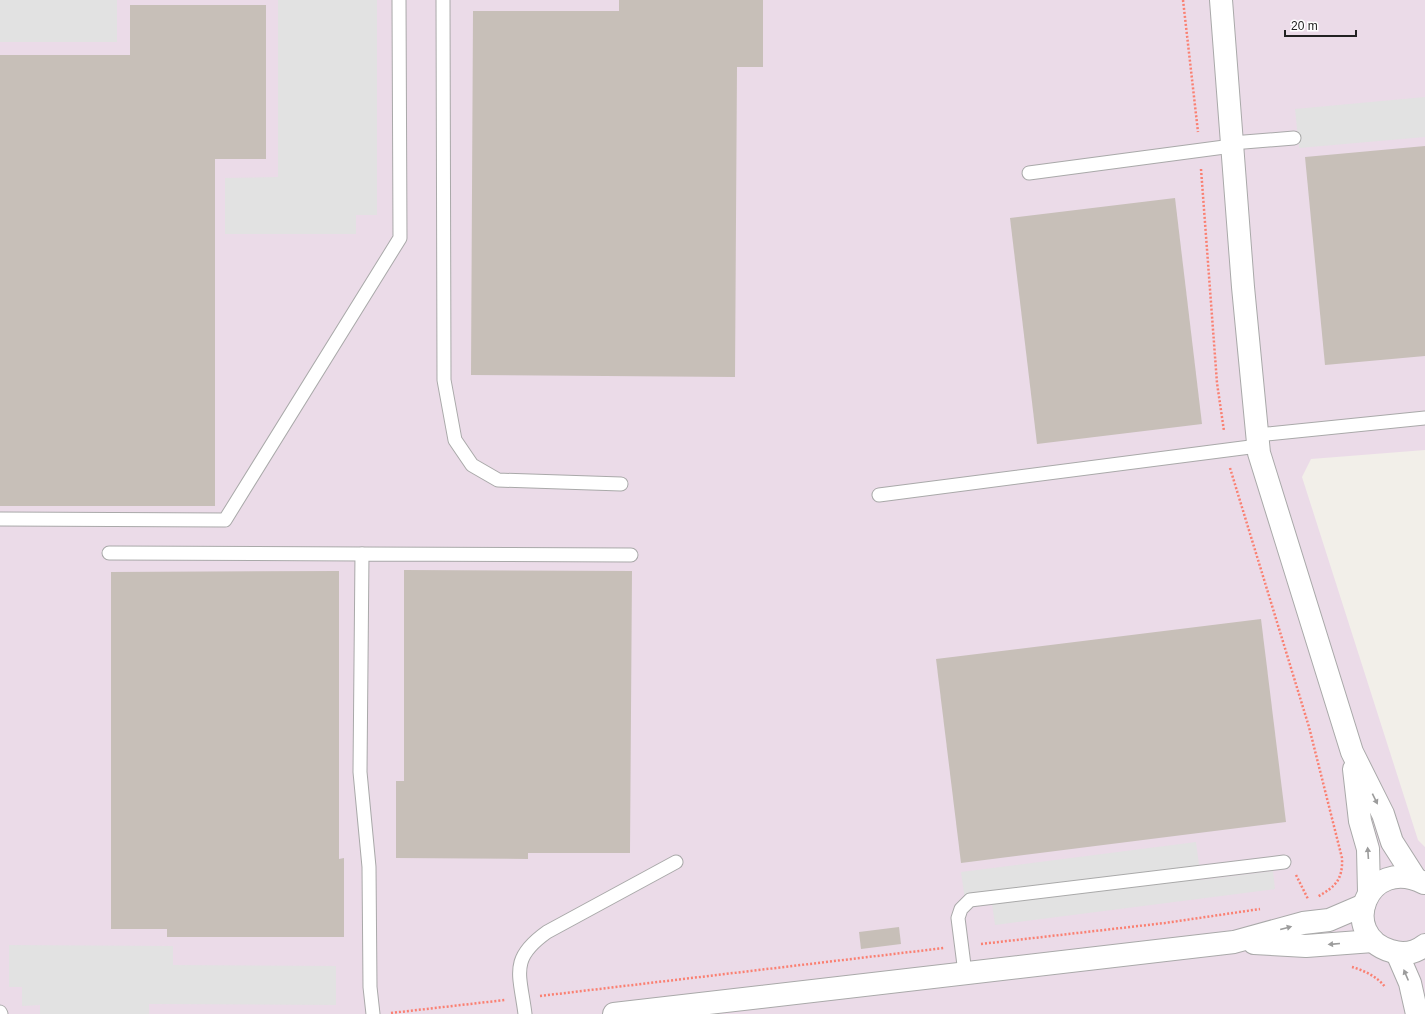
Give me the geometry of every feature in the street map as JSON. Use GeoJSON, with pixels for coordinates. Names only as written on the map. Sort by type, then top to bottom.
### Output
{"type":"FeatureCollection","features":[{"type":"Feature","properties":{"kind":"street"},"geometry":{"type":"LineString","coordinates":[[1221,0],[1243,287],[1258,440],[1352,752],[1383,814],[1392,842],[1420,881]]}},
{"type":"Feature","properties":{"kind":"street"},"geometry":{"type":"LineString","coordinates":[[1352,752],[1360,821],[1368,849],[1366,898],[1362,918],[1366,930],[1373,941],[1384,949],[1396,953],[1409,953],[1425,945]]}},
{"type":"Feature","properties":{"kind":"street"},"geometry":{"type":"LineString","coordinates":[[614,1014],[1234,942],[1303,923],[1329,920],[1366,898],[1378,883],[1390,877],[1402,876],[1420,881]]}},
{"type":"Feature","properties":{"kind":"street"},"geometry":{"type":"LineString","coordinates":[[1234,942],[1306,946],[1373,941]]}},
{"type":"Feature","properties":{"kind":"street"},"geometry":{"type":"LineString","coordinates":[[1396,953],[1410,983],[1417,1014]]}},
{"type":"Feature","properties":{"kind":"lane"},"geometry":{"type":"LineString","coordinates":[[0,519],[225,520],[400,238],[399,0]]}},
{"type":"Feature","properties":{"kind":"lane"},"geometry":{"type":"LineString","coordinates":[[443,0],[444,380],[455,440],[472,465],[498,480],[621,484]]}},
{"type":"Feature","properties":{"kind":"lane"},"geometry":{"type":"LineString","coordinates":[[1029,173],[1232,144],[1294,138]]}},
{"type":"Feature","properties":{"kind":"lane"},"geometry":{"type":"LineString","coordinates":[[879,495],[1258,440],[1425,418]]}},
{"type":"Feature","properties":{"kind":"lane"},"geometry":{"type":"LineString","coordinates":[[109,553],[631,555]]}},
{"type":"Feature","properties":{"kind":"lane"},"geometry":{"type":"LineString","coordinates":[[362,554],[360,772],[369,867],[370,987],[373,1014]]}},
{"type":"Feature","properties":{"kind":"lane"},"geometry":{"type":"LineString","coordinates":[[525,1014],[519,970],[523,954],[533,942],[547,932],[676,862]]}},
{"type":"Feature","properties":{"kind":"lane"},"geometry":{"type":"LineString","coordinates":[[965,973],[958,918],[961,909],[970,900],[1284,862]]}},
{"type":"Feature","properties":{"kind":"path"},"geometry":{"type":"LineString","coordinates":[[1183,0],[1198,140]]}},
{"type":"Feature","properties":{"kind":"path"},"geometry":{"type":"LineString","coordinates":[[1201,168],[1217,383],[1225,434]]}},
{"type":"Feature","properties":{"kind":"path"},"geometry":{"type":"LineString","coordinates":[[1229,464],[1309,727],[1342,858],[1343,869],[1340,878],[1335,885],[1327,891],[1303,903]]}},
{"type":"Feature","properties":{"kind":"path"},"geometry":{"type":"LineString","coordinates":[[1284,862],[1292,861],[1294,871],[1309,900]]}},
{"type":"Feature","properties":{"kind":"path"},"geometry":{"type":"LineString","coordinates":[[390,1013],[1165,923],[1266,908]]}},
{"type":"Feature","properties":{"kind":"path"},"geometry":{"type":"LineString","coordinates":[[1348,967],[1363,970],[1382,983],[1386,990]]}},
{"type":"Feature","properties":{"kind":"shaded area"},"geometry":{"type":"Polygon","coordinates":[[[0,0],[1425,0],[1425,450],[1311,459],[1302,477],[1418,840],[1425,847],[1425,1014],[0,1014],[0,0]]]}},
{"type":"Feature","properties":{"kind":"shaded area"},"geometry":{"type":"Polygon","coordinates":[[[0,0],[117,0],[117,42],[0,42],[0,0]]]}},
{"type":"Feature","properties":{"kind":"shaded area"},"geometry":{"type":"Polygon","coordinates":[[[278,0],[377,0],[377,215],[356,215],[356,234],[225,234],[225,178],[278,177],[278,0]]]}},
{"type":"Feature","properties":{"kind":"shaded area"},"geometry":{"type":"Polygon","coordinates":[[[1425,97],[1425,137],[1299,148],[1295,109],[1425,97]]]}},
{"type":"Feature","properties":{"kind":"shaded area"},"geometry":{"type":"Polygon","coordinates":[[[1196,842],[1201,880],[1273,871],[1275,889],[995,925],[992,904],[966,907],[961,872],[1196,842]]]}},
{"type":"Feature","properties":{"kind":"shaded area"},"geometry":{"type":"Polygon","coordinates":[[[9,945],[173,946],[173,965],[336,966],[336,1005],[149,1004],[149,1014],[40,1014],[40,1005],[22,1006],[22,987],[9,987],[9,945]]]}},
{"type":"Feature","properties":{"kind":"building"},"geometry":{"type":"Polygon","coordinates":[[[619,0],[763,0],[763,67],[737,67],[735,377],[471,375],[473,11],[619,11],[619,0]]]}},
{"type":"Feature","properties":{"kind":"building"},"geometry":{"type":"Polygon","coordinates":[[[130,5],[266,5],[266,159],[215,159],[215,506],[0,506],[0,55],[130,55],[130,5]]]}},
{"type":"Feature","properties":{"kind":"building"},"geometry":{"type":"Polygon","coordinates":[[[1425,146],[1425,356],[1325,365],[1305,157],[1425,146]]]}},
{"type":"Feature","properties":{"kind":"building"},"geometry":{"type":"Polygon","coordinates":[[[1175,198],[1202,424],[1037,444],[1010,218],[1175,198]]]}},
{"type":"Feature","properties":{"kind":"building"},"geometry":{"type":"Polygon","coordinates":[[[404,570],[632,571],[630,853],[528,853],[528,859],[396,858],[396,781],[404,781],[404,570]]]}},
{"type":"Feature","properties":{"kind":"building"},"geometry":{"type":"Polygon","coordinates":[[[339,571],[339,859],[344,858],[344,937],[167,937],[167,929],[111,929],[111,572],[339,571]]]}},
{"type":"Feature","properties":{"kind":"building"},"geometry":{"type":"Polygon","coordinates":[[[1261,619],[1286,822],[961,863],[936,659],[1261,619]]]}},
{"type":"Feature","properties":{"kind":"building"},"geometry":{"type":"Polygon","coordinates":[[[899,927],[901,944],[861,949],[859,932],[899,927]]]}}]}
